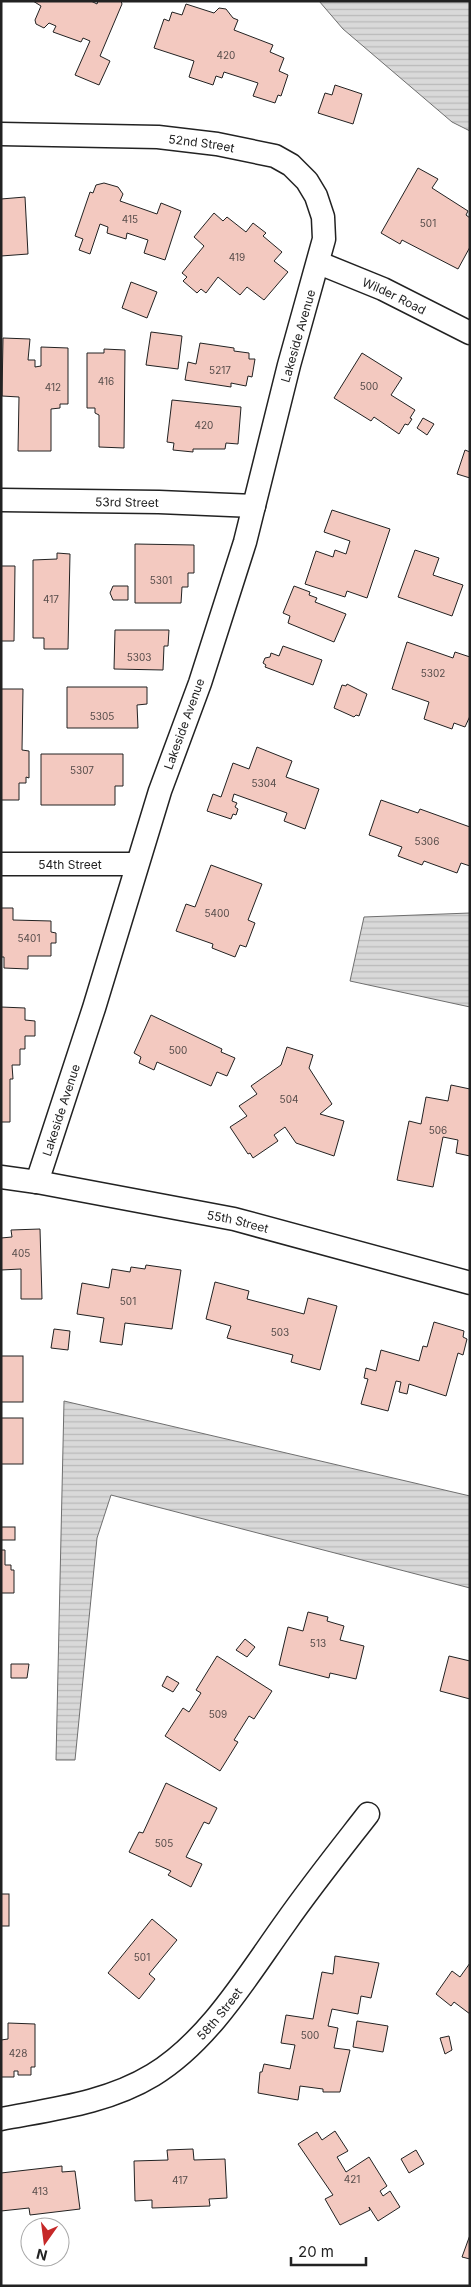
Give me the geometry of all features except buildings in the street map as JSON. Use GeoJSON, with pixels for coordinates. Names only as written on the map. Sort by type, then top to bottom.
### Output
{"type":"FeatureCollection","features":[{"type":"Feature","properties":{"kind":"street","name":"52nd Street"},"geometry":{"type":"LineString","coordinates":[[1,134],[158,138],[217,144],[275,156],[291,165],[307,180],[316,196],[323,217],[324,239],[319,262]]}},
{"type":"Feature","properties":{"kind":"street","name":"Wilder Road"},"geometry":{"type":"LineString","coordinates":[[319,262],[383,289],[470,333]]}},
{"type":"Feature","properties":{"kind":"street","name":"Lakeside Avenue"},"geometry":{"type":"LineString","coordinates":[[37,1182],[94,1008],[160,791],[200,683],[245,542],[289,365],[319,262]]}},
{"type":"Feature","properties":{"kind":"street","name":"53rd Street"},"geometry":{"type":"LineString","coordinates":[[1,500],[158,502],[254,506]]}},
{"type":"Feature","properties":{"kind":"street","name":"54th Street"},"geometry":{"type":"LineString","coordinates":[[1,864],[137,864]]}},
{"type":"Feature","properties":{"kind":"street","name":"55th Street"},"geometry":{"type":"LineString","coordinates":[[1,1177],[234,1219],[470,1283]]}},
{"type":"Feature","properties":{"kind":"street","name":"58th Street"},"geometry":{"type":"LineString","coordinates":[[1,2119],[87,2103],[125,2090],[153,2076],[185,2052],[217,2016],[311,1886],[368,1814]]}},
{"type":"Feature","properties":{"kind":"shaded area"},"geometry":{"type":"Polygon","coordinates":[[[319,1],[470,1],[470,131],[452,122],[343,29],[319,1]]]}},
{"type":"Feature","properties":{"kind":"shaded area"},"geometry":{"type":"Polygon","coordinates":[[[470,913],[470,1007],[350,981],[364,917],[470,913]]]}},
{"type":"Feature","properties":{"kind":"shaded area"},"geometry":{"type":"Polygon","coordinates":[[[64,1401],[470,1496],[470,1588],[111,1495],[97,1538],[75,1760],[56,1760],[64,1401]]]}}]}
